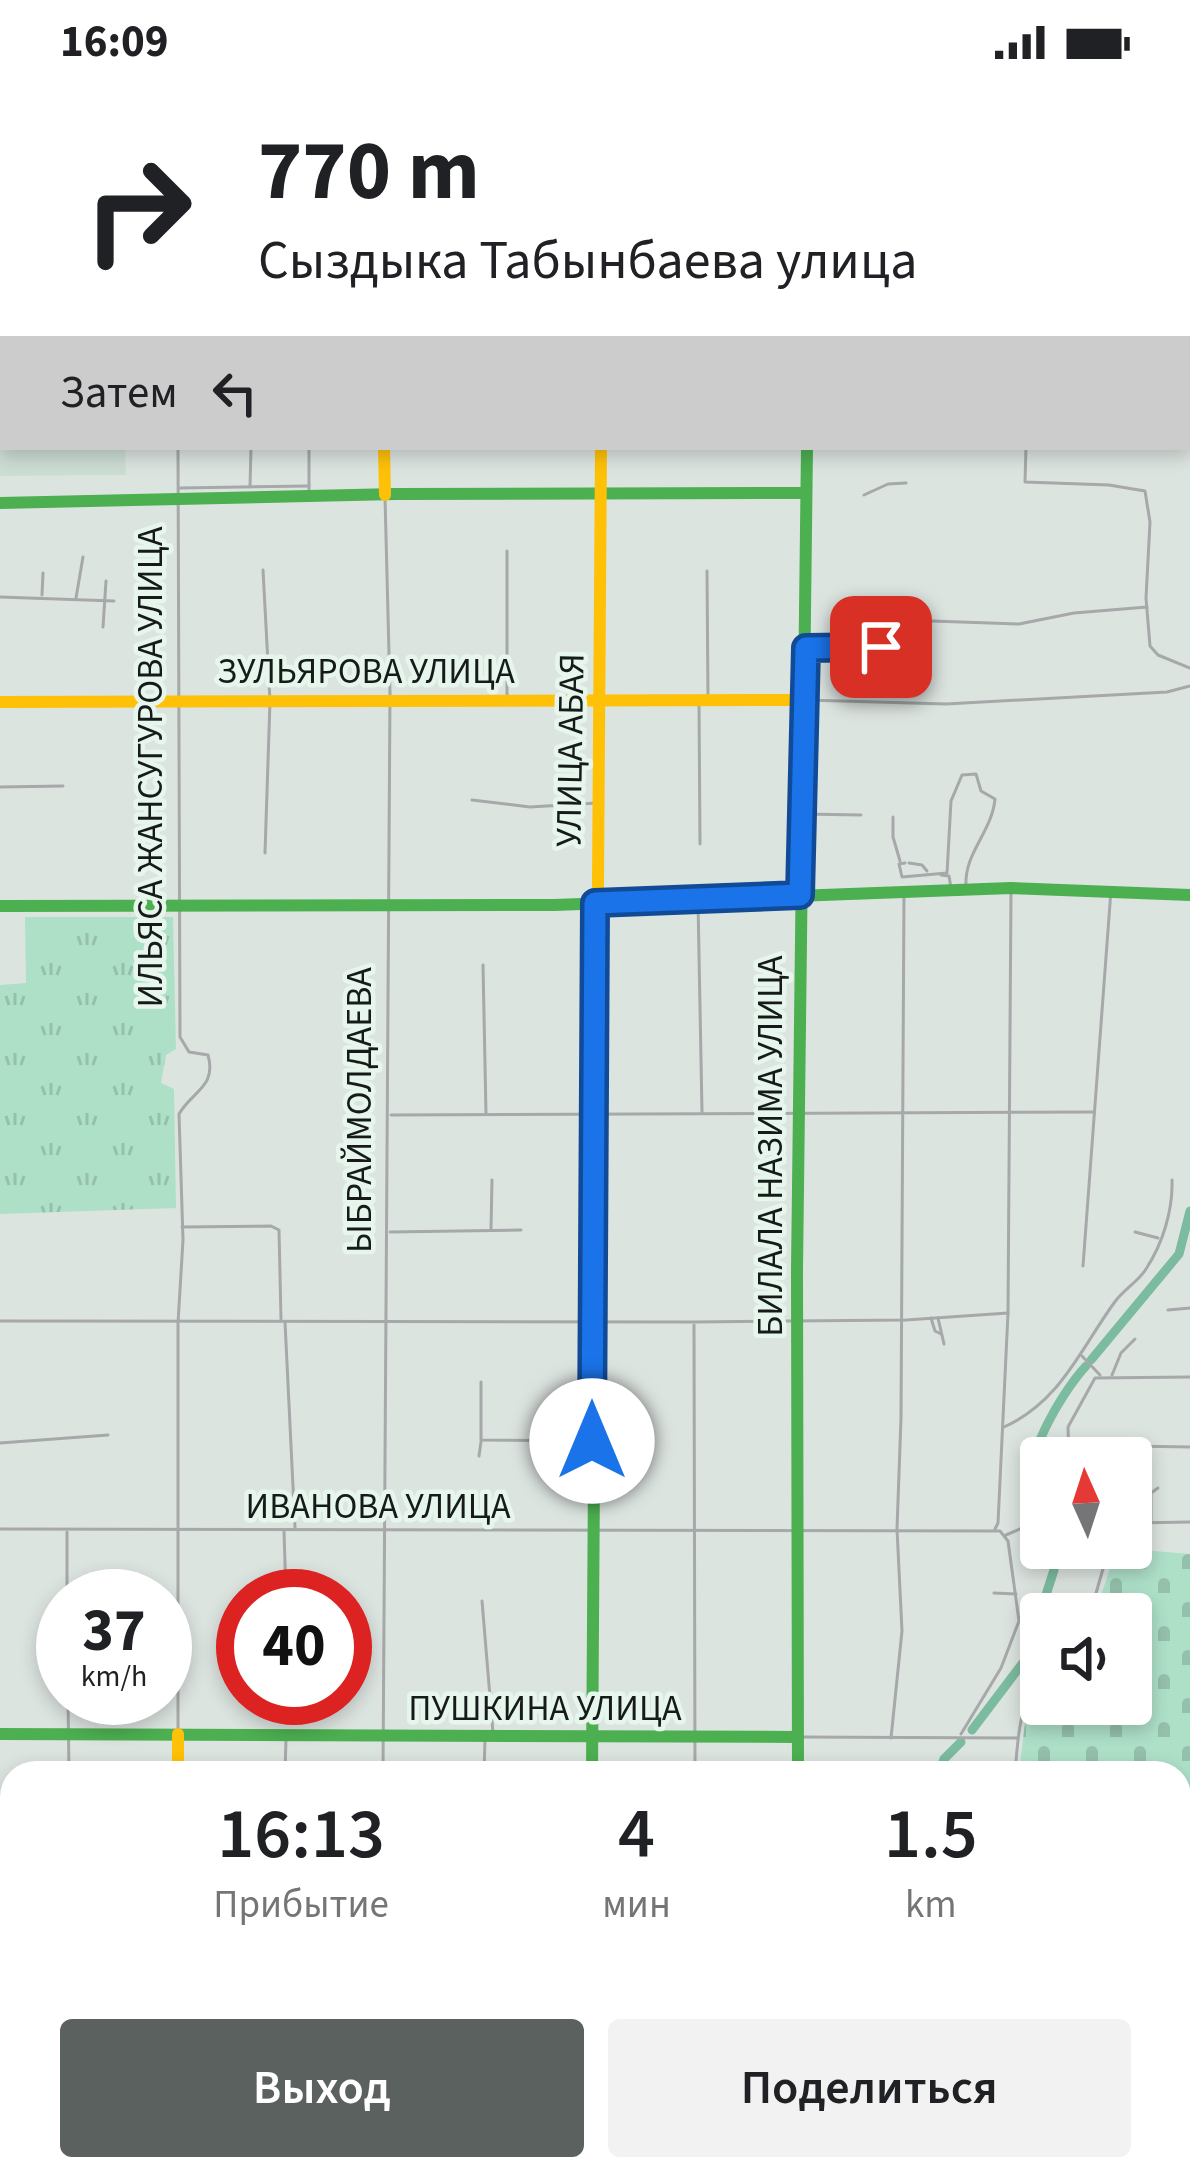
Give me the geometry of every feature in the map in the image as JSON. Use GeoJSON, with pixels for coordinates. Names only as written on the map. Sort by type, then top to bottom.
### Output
{"type":"FeatureCollection","features":[{"type":"Feature","properties":{"kind":"main road","name":"ЫБРАЙМОЛДАЕВА"},"geometry":{"type":"LineString","coordinates":[[384,450],[385,495]]}},
{"type":"Feature","properties":{"kind":"main road","name":"УЛИЦА АБАЯ"},"geometry":{"type":"LineString","coordinates":[[592,1761],[601,450]]}},
{"type":"Feature","properties":{"kind":"main road","name":"БИЛАЛА НАЗИМА УЛИЦА"},"geometry":{"type":"LineString","coordinates":[[799,1761],[797,1320],[807,450]]}},
{"type":"Feature","properties":{"kind":"main road"},"geometry":{"type":"LineString","coordinates":[[0,503],[309,492],[806,493]]}},
{"type":"Feature","properties":{"kind":"main road","name":"ЗУЛЬЯРОВА УЛИЦА"},"geometry":{"type":"LineString","coordinates":[[0,702],[804,700]]}},
{"type":"Feature","properties":{"kind":"main road"},"geometry":{"type":"LineString","coordinates":[[0,906],[595,903],[1011,888],[1190,896]]}},
{"type":"Feature","properties":{"kind":"main road","name":"ПУШКИНА УЛИЦА"},"geometry":{"type":"LineString","coordinates":[[0,1733],[798,1737]]}},
{"type":"Feature","properties":{"kind":"main road","name":"ИЛЬЯСА ЖАНСУГУРОВА УЛИЦА"},"geometry":{"type":"LineString","coordinates":[[178,1734],[178,1761]]}},
{"type":"Feature","properties":{"kind":"street","name":"ИЛЬЯСА ЖАНСУГУРОВА УЛИЦА"},"geometry":{"type":"LineString","coordinates":[[178,450],[180,1037],[189,1052],[208,1055],[212,1072],[204,1089],[179,1114],[178,1734]]}},
{"type":"Feature","properties":{"kind":"street"},"geometry":{"type":"LineString","coordinates":[[250,487],[251,450]]}},
{"type":"Feature","properties":{"kind":"street"},"geometry":{"type":"LineString","coordinates":[[178,494],[250,487],[309,492],[309,450]]}},
{"type":"Feature","properties":{"kind":"street"},"geometry":{"type":"LineString","coordinates":[[1026,450],[1025,482],[1145,491],[1150,646],[1158,656],[1190,668]]}},
{"type":"Feature","properties":{"kind":"street"},"geometry":{"type":"LineString","coordinates":[[864,495],[888,484],[906,483]]}},
{"type":"Feature","properties":{"kind":"street","name":"ЫБРАЙМОЛДАЕВА"},"geometry":{"type":"LineString","coordinates":[[383,1761],[390,699],[385,495]]}},
{"type":"Feature","properties":{"kind":"street"},"geometry":{"type":"LineString","coordinates":[[507,551],[507,700]]}},
{"type":"Feature","properties":{"kind":"street"},"geometry":{"type":"LineString","coordinates":[[75,599],[83,557]]}},
{"type":"Feature","properties":{"kind":"street"},"geometry":{"type":"LineString","coordinates":[[263,570],[270,701],[265,853]]}},
{"type":"Feature","properties":{"kind":"street"},"geometry":{"type":"LineString","coordinates":[[700,844],[707,571]]}},
{"type":"Feature","properties":{"kind":"street"},"geometry":{"type":"LineString","coordinates":[[42,597],[43,572]]}},
{"type":"Feature","properties":{"kind":"street"},"geometry":{"type":"LineString","coordinates":[[103,627],[106,580]]}},
{"type":"Feature","properties":{"kind":"street"},"geometry":{"type":"LineString","coordinates":[[0,597],[114,601]]}},
{"type":"Feature","properties":{"kind":"street"},"geometry":{"type":"LineString","coordinates":[[806,648],[893,646],[896,625],[903,620],[1019,624],[1074,613],[1147,608]]}},
{"type":"Feature","properties":{"kind":"street"},"geometry":{"type":"LineString","coordinates":[[804,700],[1007,702],[1167,692],[1190,686]]}},
{"type":"Feature","properties":{"kind":"street"},"geometry":{"type":"LineString","coordinates":[[905,863],[899,864],[902,877],[949,870],[953,793],[962,775],[976,774],[981,791],[995,799],[995,806],[958,890]]}},
{"type":"Feature","properties":{"kind":"street"},"geometry":{"type":"LineString","coordinates":[[0,787],[63,786]]}},
{"type":"Feature","properties":{"kind":"street"},"geometry":{"type":"LineString","coordinates":[[472,800],[530,807],[599,803]]}},
{"type":"Feature","properties":{"kind":"street"},"geometry":{"type":"LineString","coordinates":[[802,814],[861,815]]}},
{"type":"Feature","properties":{"kind":"street"},"geometry":{"type":"LineString","coordinates":[[893,817],[900,862],[949,876],[958,890]]}},
{"type":"Feature","properties":{"kind":"street"},"geometry":{"type":"LineString","coordinates":[[994,1531],[1007,1312],[1011,888]]}},
{"type":"Feature","properties":{"kind":"street"},"geometry":{"type":"LineString","coordinates":[[1083,1267],[1112,889]]}},
{"type":"Feature","properties":{"kind":"street"},"geometry":{"type":"LineString","coordinates":[[892,1738],[902,1631],[897,1529],[902,1418],[904,891]]}},
{"type":"Feature","properties":{"kind":"street"},"geometry":{"type":"LineString","coordinates":[[698,900],[702,1112]]}},
{"type":"Feature","properties":{"kind":"street"},"geometry":{"type":"LineString","coordinates":[[483,964],[486,1116]]}},
{"type":"Feature","properties":{"kind":"street"},"geometry":{"type":"LineString","coordinates":[[389,1115],[1094,1112]]}},
{"type":"Feature","properties":{"kind":"street"},"geometry":{"type":"LineString","coordinates":[[490,1231],[492,1180]]}},
{"type":"Feature","properties":{"kind":"street"},"geometry":{"type":"LineString","coordinates":[[1002,1428],[1024,1418],[1057,1389],[1116,1300],[1145,1273],[1171,1210],[1172,1180]]}},
{"type":"Feature","properties":{"kind":"street"},"geometry":{"type":"LineString","coordinates":[[182,1227],[272,1226],[279,1230],[295,1529]]}},
{"type":"Feature","properties":{"kind":"street"},"geometry":{"type":"LineString","coordinates":[[388,1232],[520,1230]]}},
{"type":"Feature","properties":{"kind":"street"},"geometry":{"type":"LineString","coordinates":[[1135,1232],[1160,1239]]}},
{"type":"Feature","properties":{"kind":"street"},"geometry":{"type":"LineString","coordinates":[[1168,1310],[1190,1308]]}},
{"type":"Feature","properties":{"kind":"street"},"geometry":{"type":"LineString","coordinates":[[0,1321],[593,1323],[899,1320],[1007,1312]]}},
{"type":"Feature","properties":{"kind":"street"},"geometry":{"type":"LineString","coordinates":[[934,1317],[935,1331],[943,1335],[944,1345]]}},
{"type":"Feature","properties":{"kind":"street"},"geometry":{"type":"LineString","coordinates":[[694,1322],[695,1761]]}},
{"type":"Feature","properties":{"kind":"street"},"geometry":{"type":"LineString","coordinates":[[1111,1376],[1121,1353],[1135,1339]]}},
{"type":"Feature","properties":{"kind":"street"},"geometry":{"type":"LineString","coordinates":[[1082,1356],[1102,1376]]}},
{"type":"Feature","properties":{"kind":"street"},"geometry":{"type":"LineString","coordinates":[[1069,1437],[1072,1417],[1095,1378],[1190,1377]]}},
{"type":"Feature","properties":{"kind":"street"},"geometry":{"type":"LineString","coordinates":[[479,1456],[481,1382]]}},
{"type":"Feature","properties":{"kind":"street"},"geometry":{"type":"LineString","coordinates":[[0,1443],[108,1435]]}},
{"type":"Feature","properties":{"kind":"street"},"geometry":{"type":"LineString","coordinates":[[481,1440],[592,1441]]}},
{"type":"Feature","properties":{"kind":"street"},"geometry":{"type":"LineString","coordinates":[[1152,1446],[1190,1447]]}},
{"type":"Feature","properties":{"kind":"street"},"geometry":{"type":"LineString","coordinates":[[1152,1492],[1158,1487]]}},
{"type":"Feature","properties":{"kind":"street"},"geometry":{"type":"LineString","coordinates":[[1152,1522],[1190,1522]]}},
{"type":"Feature","properties":{"kind":"street","name":"ИВАНОВА УЛИЦА"},"geometry":{"type":"LineString","coordinates":[[0,1529],[897,1529],[994,1531],[1004,1536]]}},
{"type":"Feature","properties":{"kind":"street"},"geometry":{"type":"LineString","coordinates":[[67,1529],[67,1569]]}},
{"type":"Feature","properties":{"kind":"street"},"geometry":{"type":"LineString","coordinates":[[284,1529],[285,1569]]}},
{"type":"Feature","properties":{"kind":"street"},"geometry":{"type":"LineString","coordinates":[[961,1734],[1013,1642],[1019,1621],[1018,1594],[1004,1536],[1020,1529]]}},
{"type":"Feature","properties":{"kind":"street"},"geometry":{"type":"LineString","coordinates":[[994,1593],[1018,1594]]}},
{"type":"Feature","properties":{"kind":"street"},"geometry":{"type":"LineString","coordinates":[[482,1601],[489,1735],[486,1761]]}},
{"type":"Feature","properties":{"kind":"street"},"geometry":{"type":"LineString","coordinates":[[68,1725],[68,1761]]}},
{"type":"Feature","properties":{"kind":"street"},"geometry":{"type":"LineString","coordinates":[[1016,1761],[1021,1725]]}},
{"type":"Feature","properties":{"kind":"street","name":"ПУШКИНА УЛИЦА"},"geometry":{"type":"LineString","coordinates":[[798,1737],[961,1734],[1017,1738]]}},
{"type":"Feature","properties":{"kind":"street"},"geometry":{"type":"LineString","coordinates":[[285,1761],[286,1736]]}},
{"type":"Feature","properties":{"kind":"shaded area"},"geometry":{"type":"Polygon","coordinates":[[[0,450],[125,450],[126,475],[0,476],[0,450]]]}},
{"type":"Feature","properties":{"kind":"green space"},"geometry":{"type":"Polygon","coordinates":[[[25,917],[173,917],[176,1049],[166,1055],[161,1083],[174,1089],[176,1208],[0,1214],[0,985],[26,983],[25,917]]]}},
{"type":"Feature","properties":{"kind":"green space"},"geometry":{"type":"Polygon","coordinates":[[[1152,1551],[1190,1554],[1190,1761],[1020,1761],[1025,1725],[1152,1725],[1152,1593],[1102,1593],[1110,1569],[1152,1569],[1152,1551]]]}},
{"type":"Feature","properties":{"kind":"waterway"},"geometry":{"type":"LineString","coordinates":[[1091,1360],[1179,1254],[1190,1211]]}},
{"type":"Feature","properties":{"kind":"waterway"},"geometry":{"type":"LineString","coordinates":[[1041,1437],[1086,1366]]}},
{"type":"Feature","properties":{"kind":"waterway"},"geometry":{"type":"LineString","coordinates":[[972,1730],[1025,1660],[1054,1569]]}},
{"type":"Feature","properties":{"kind":"waterway"},"geometry":{"type":"LineString","coordinates":[[943,1761],[961,1742]]}},
{"type":"Feature","properties":{"kind":"traffic: fast"},"geometry":{"type":"LineString","coordinates":[[798,1761],[797,1270],[807,450]]}},
{"type":"Feature","properties":{"kind":"traffic: fast"},"geometry":{"type":"LineString","coordinates":[[0,503],[396,494],[806,493]]}},
{"type":"Feature","properties":{"kind":"traffic: fast"},"geometry":{"type":"LineString","coordinates":[[0,906],[554,905],[1011,888],[1190,895]]}},
{"type":"Feature","properties":{"kind":"traffic: fast"},"geometry":{"type":"LineString","coordinates":[[592,1761],[597,1027]]}},
{"type":"Feature","properties":{"kind":"traffic: fast"},"geometry":{"type":"LineString","coordinates":[[0,1734],[798,1737]]}},
{"type":"Feature","properties":{"kind":"traffic: slow"},"geometry":{"type":"LineString","coordinates":[[384,450],[385,495]]}},
{"type":"Feature","properties":{"kind":"traffic: slow"},"geometry":{"type":"LineString","coordinates":[[597,1027],[601,450]]}},
{"type":"Feature","properties":{"kind":"traffic: slow"},"geometry":{"type":"LineString","coordinates":[[0,702],[804,700]]}},
{"type":"Feature","properties":{"kind":"traffic: slow"},"geometry":{"type":"LineString","coordinates":[[178,1734],[178,1761]]}},
{"type":"Feature","properties":{"kind":"route"},"geometry":{"type":"LineString","coordinates":[[592,1441],[595,903],[800,895],[806,648],[881,647]]}}]}
